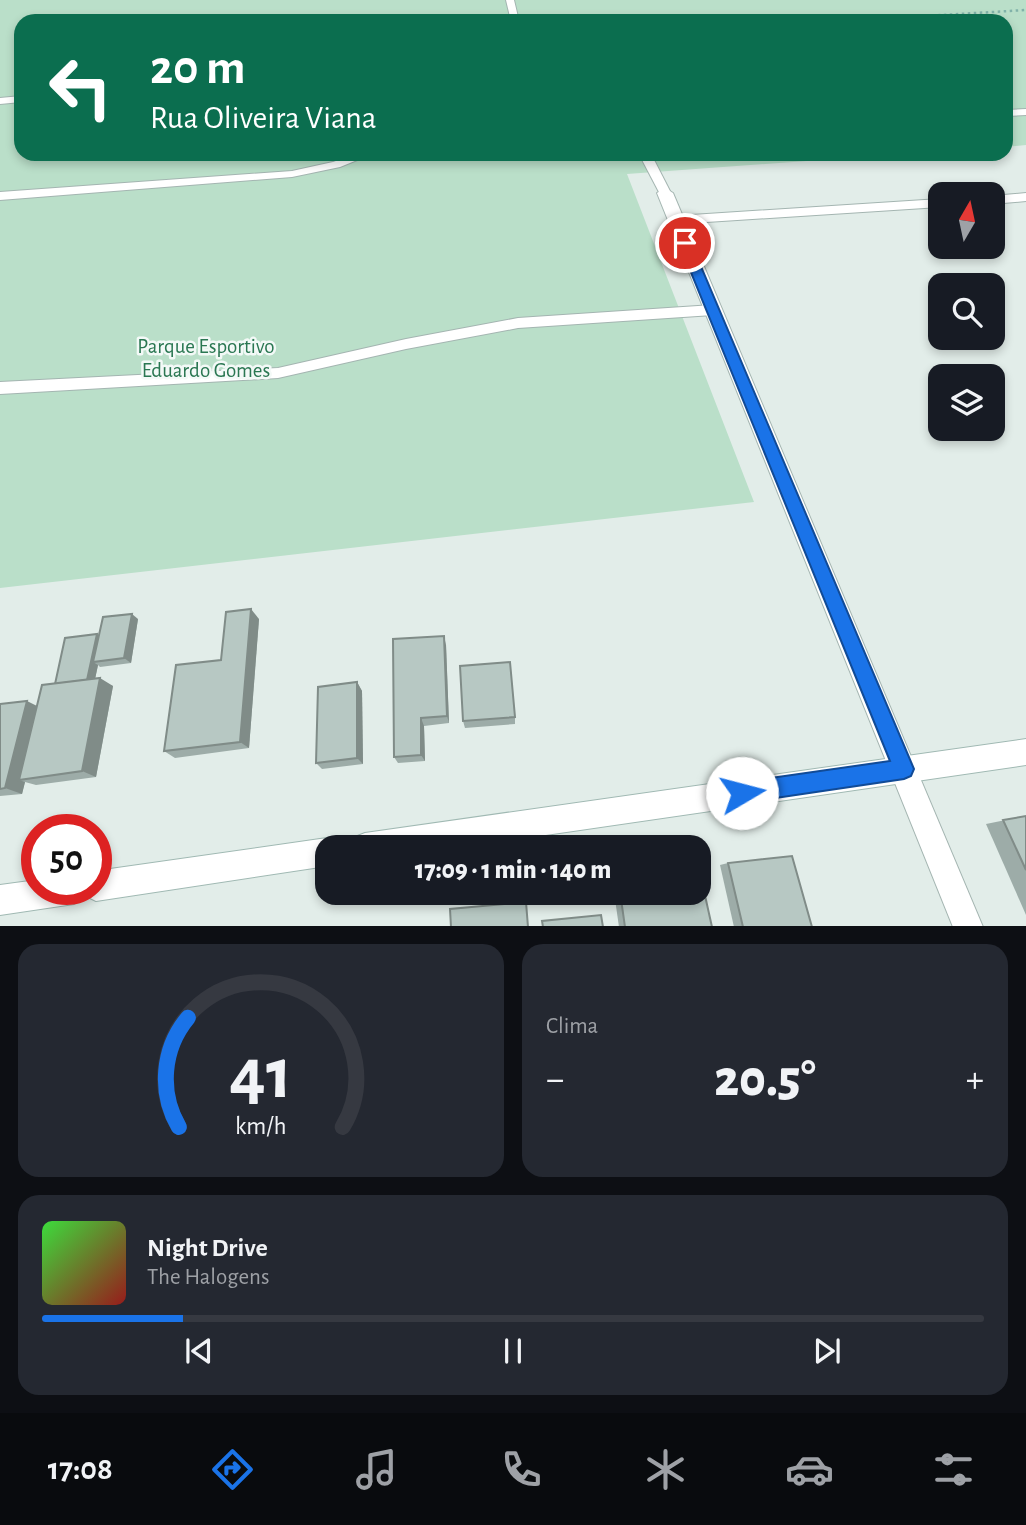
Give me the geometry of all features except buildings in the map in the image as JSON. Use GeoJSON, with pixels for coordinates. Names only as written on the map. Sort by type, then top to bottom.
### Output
{"type":"FeatureCollection","features":[{"type":"Feature","properties":{"kind":"street"},"geometry":{"type":"LineString","coordinates":[[665,193],[968,926]]}},
{"type":"Feature","properties":{"kind":"street"},"geometry":{"type":"LineString","coordinates":[[448,835],[1026,752]]}},
{"type":"Feature","properties":{"kind":"street"},"geometry":{"type":"LineString","coordinates":[[112,884],[315,854]]}},
{"type":"Feature","properties":{"kind":"street"},"geometry":{"type":"LineString","coordinates":[[0,900],[21,897]]}},
{"type":"Feature","properties":{"kind":"lane"},"geometry":{"type":"LineString","coordinates":[[0,196],[292,174],[347,161]]}},
{"type":"Feature","properties":{"kind":"lane"},"geometry":{"type":"LineString","coordinates":[[649,161],[665,193]]}},
{"type":"Feature","properties":{"kind":"lane"},"geometry":{"type":"LineString","coordinates":[[655,161],[665,193]]}},
{"type":"Feature","properties":{"kind":"lane"},"geometry":{"type":"LineString","coordinates":[[1005,199],[1026,198]]}},
{"type":"Feature","properties":{"kind":"lane"},"geometry":{"type":"LineString","coordinates":[[676,220],[928,204]]}},
{"type":"Feature","properties":{"kind":"lane"},"geometry":{"type":"LineString","coordinates":[[0,388],[278,373],[406,344],[518,323],[713,310]]}},
{"type":"Feature","properties":{"kind":"path"},"geometry":{"type":"LineString","coordinates":[[959,14],[1026,10]]}},
{"type":"Feature","properties":{"kind":"green space","name":"Parque Esportivo Eduardo Gomes"},"geometry":{"type":"Polygon","coordinates":[[[0,0],[1026,0],[1026,145],[1013,146],[1013,14],[14,14],[14,161],[807,161],[627,174],[754,502],[0,588],[0,0]]]}},
{"type":"Feature","properties":{"kind":"route"},"geometry":{"type":"LineString","coordinates":[[685,243],[904,769],[742,793]]}}]}
